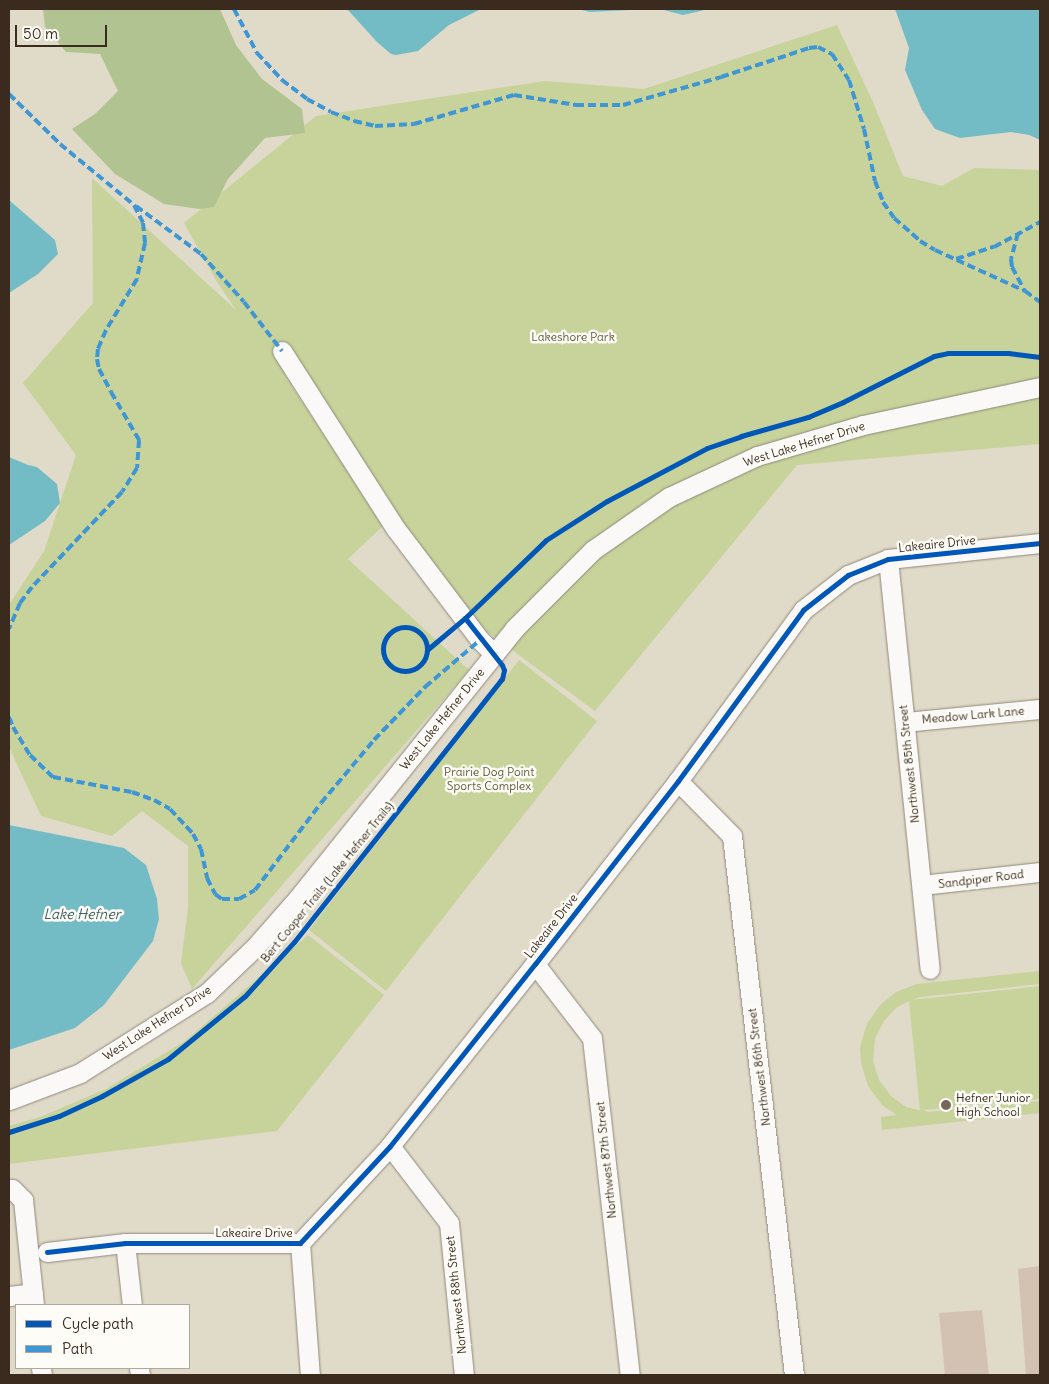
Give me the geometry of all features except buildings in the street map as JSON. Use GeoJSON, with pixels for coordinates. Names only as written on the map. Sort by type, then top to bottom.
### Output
{"type":"FeatureCollection","features":[{"type":"Feature","properties":{"kind":"street"},"geometry":{"type":"LineString","coordinates":[[282,351],[396,529],[480,640],[494,654]]}},
{"type":"Feature","properties":{"kind":"street","name":"West Lake Hefner Drive"},"geometry":{"type":"LineString","coordinates":[[9,1100],[80,1073],[207,993],[255,946],[298,898],[514,628],[594,550],[669,497],[757,456],[863,425],[1040,387]]}},
{"type":"Feature","properties":{"kind":"street","name":"Lakeaire Drive"},"geometry":{"type":"LineString","coordinates":[[47,1252],[125,1243],[300,1242],[390,1146],[535,964],[678,781],[803,610],[848,574],[888,559],[1040,543]]}},
{"type":"Feature","properties":{"kind":"street","name":"Northwest 85th Street"},"geometry":{"type":"LineString","coordinates":[[888,559],[930,969]]}},
{"type":"Feature","properties":{"kind":"street","name":"Meadow Lark Lane"},"geometry":{"type":"LineString","coordinates":[[905,722],[1040,709]]}},
{"type":"Feature","properties":{"kind":"street","name":"Northwest 86th Street"},"geometry":{"type":"LineString","coordinates":[[678,781],[732,836],[794,1375]]}},
{"type":"Feature","properties":{"kind":"street","name":"Sandpiper Road"},"geometry":{"type":"LineString","coordinates":[[922,885],[1040,872]]}},
{"type":"Feature","properties":{"kind":"street","name":"Northwest 87th Street"},"geometry":{"type":"LineString","coordinates":[[535,964],[592,1038],[630,1375]]}},
{"type":"Feature","properties":{"kind":"street","name":"Northwest 88th Street"},"geometry":{"type":"LineString","coordinates":[[390,1146],[449,1223],[464,1375]]}},
{"type":"Feature","properties":{"kind":"street"},"geometry":{"type":"LineString","coordinates":[[9,1189],[12,1189],[23,1200],[33,1299],[9,1296]]}},
{"type":"Feature","properties":{"kind":"street"},"geometry":{"type":"LineString","coordinates":[[300,1242],[310,1375]]}},
{"type":"Feature","properties":{"kind":"street"},"geometry":{"type":"LineString","coordinates":[[125,1243],[132,1304]]}},
{"type":"Feature","properties":{"kind":"green space"},"geometry":{"type":"Polygon","coordinates":[[[43,9],[220,9],[236,45],[262,79],[302,109],[305,133],[265,138],[228,179],[214,207],[199,209],[164,204],[115,174],[72,129],[95,114],[118,91],[100,54],[66,52],[45,27],[43,9]]]}},
{"type":"Feature","properties":{"kind":"green space","name":"Lakeshore Park"},"geometry":{"type":"Polygon","coordinates":[[[837,25],[873,102],[903,176],[942,186],[974,168],[1040,170],[1040,444],[797,465],[595,711],[485,630],[380,504],[283,373],[384,525],[348,559],[469,670],[192,989],[181,963],[188,908],[188,846],[142,811],[112,836],[41,816],[9,747],[9,605],[44,551],[76,455],[23,383],[93,303],[92,178],[236,310],[217,282],[184,223],[316,116],[545,81],[644,89],[837,25]]]}},
{"type":"Feature","properties":{"kind":"green space","name":"Prairie Dog Point Sports Complex"},"geometry":{"type":"Polygon","coordinates":[[[519,660],[597,721],[386,991],[309,930],[519,660]]]}},
{"type":"Feature","properties":{"kind":"green space"},"geometry":{"type":"Polygon","coordinates":[[[308,935],[384,995],[277,1131],[9,1164],[9,1126],[40,1117],[106,1089],[185,1041],[308,935]]]}},
{"type":"Feature","properties":{"kind":"green space"},"geometry":{"type":"Polygon","coordinates":[[[1040,971],[1040,984],[920,997],[912,1000],[1040,986],[1040,1099],[922,1110],[928,1112],[1040,1101],[1040,1113],[882,1130],[881,1117],[897,1115],[882,1105],[868,1086],[861,1063],[860,1047],[867,1024],[880,1005],[896,992],[917,984],[1040,971]],[[909,1001],[896,1008],[884,1021],[875,1038],[873,1061],[879,1080],[891,1096],[906,1107],[920,1110],[909,1001]]]}},
{"type":"Feature","properties":{"kind":"water"},"geometry":{"type":"Polygon","coordinates":[[[347,9],[481,9],[449,25],[418,51],[396,55],[391,54],[377,42],[347,9]]]}},
{"type":"Feature","properties":{"kind":"water"},"geometry":{"type":"Polygon","coordinates":[[[578,9],[649,9],[590,12],[578,9]]]}},
{"type":"Feature","properties":{"kind":"water"},"geometry":{"type":"Polygon","coordinates":[[[660,9],[709,9],[683,15],[660,9]]]}},
{"type":"Feature","properties":{"kind":"water"},"geometry":{"type":"Polygon","coordinates":[[[895,9],[1040,9],[1040,140],[1029,135],[1011,132],[960,138],[935,129],[922,110],[905,70],[909,48],[895,9]]]}},
{"type":"Feature","properties":{"kind":"water"},"geometry":{"type":"Polygon","coordinates":[[[9,200],[55,240],[58,254],[38,274],[9,293],[9,200]]]}},
{"type":"Feature","properties":{"kind":"water"},"geometry":{"type":"Polygon","coordinates":[[[9,457],[37,467],[57,484],[60,503],[45,521],[9,545],[9,457]]]}},
{"type":"Feature","properties":{"kind":"water","name":"Lake Hefner"},"geometry":{"type":"Polygon","coordinates":[[[9,825],[124,848],[146,865],[157,899],[159,919],[153,941],[104,1005],[75,1028],[9,1050],[9,825]]]}},
{"type":"Feature","properties":{"kind":"marked path"},"geometry":{"type":"LineString","coordinates":[[234,9],[257,53],[282,80],[307,99],[331,112],[354,121],[375,126],[414,124],[514,95],[576,105],[623,105],[721,77],[809,48],[818,47],[832,54],[849,80],[864,129],[875,181],[883,202],[894,218],[920,241],[935,250],[1025,291],[1040,302]]}},
{"type":"Feature","properties":{"kind":"marked path"},"geometry":{"type":"LineString","coordinates":[[9,94],[60,144],[134,205],[143,223],[145,243],[137,279],[106,330],[98,349],[97,359],[99,369],[139,440],[137,468],[122,492],[32,587],[20,603],[9,629]]}},
{"type":"Feature","properties":{"kind":"marked path"},"geometry":{"type":"LineString","coordinates":[[136,206],[201,254],[244,302],[282,351]]}},
{"type":"Feature","properties":{"kind":"marked path"},"geometry":{"type":"LineString","coordinates":[[956,259],[994,247],[1040,222]]}},
{"type":"Feature","properties":{"kind":"marked path"},"geometry":{"type":"LineString","coordinates":[[1018,233],[1011,259],[1012,267],[1025,291]]}},
{"type":"Feature","properties":{"kind":"marked path"},"geometry":{"type":"LineString","coordinates":[[9,717],[30,755],[53,777],[132,792],[154,800],[170,809],[193,834],[201,849],[207,878],[215,894],[222,899],[239,899],[255,890],[321,803],[374,740],[425,687],[480,640]]}},
{"type":"Feature","properties":{"kind":"cycle path"},"geometry":{"type":"LineString","coordinates":[[428,649],[465,618],[546,540],[607,501],[707,448],[808,417],[843,402],[934,356],[948,353],[1008,353],[1040,357]]}},
{"type":"Feature","properties":{"kind":"cycle path"},"geometry":{"type":"LineString","coordinates":[[47,1252],[125,1243],[300,1243],[390,1146],[535,964],[678,781],[803,610],[848,575],[888,559],[1040,543]]}},
{"type":"Feature","properties":{"kind":"cycle path","name":"Bert Cooper Trails (Lake Hefner Trails)"},"geometry":{"type":"LineString","coordinates":[[9,1132],[59,1116],[102,1096],[168,1059],[245,996],[294,942],[502,679],[504,670],[502,665],[465,618]]}},
{"type":"Feature","properties":{"kind":"cycle path"},"geometry":{"type":"LineString","coordinates":[[405,627],[417,631],[423,637],[427,649],[423,661],[417,667],[405,671],[393,667],[387,661],[383,649],[387,637],[393,631],[405,627]]}},
{"type":"Feature","properties":{"kind":"place","name":"Hefner Junior High School"},"geometry":{"type":"Point","coordinates":[946,1105]}}]}
